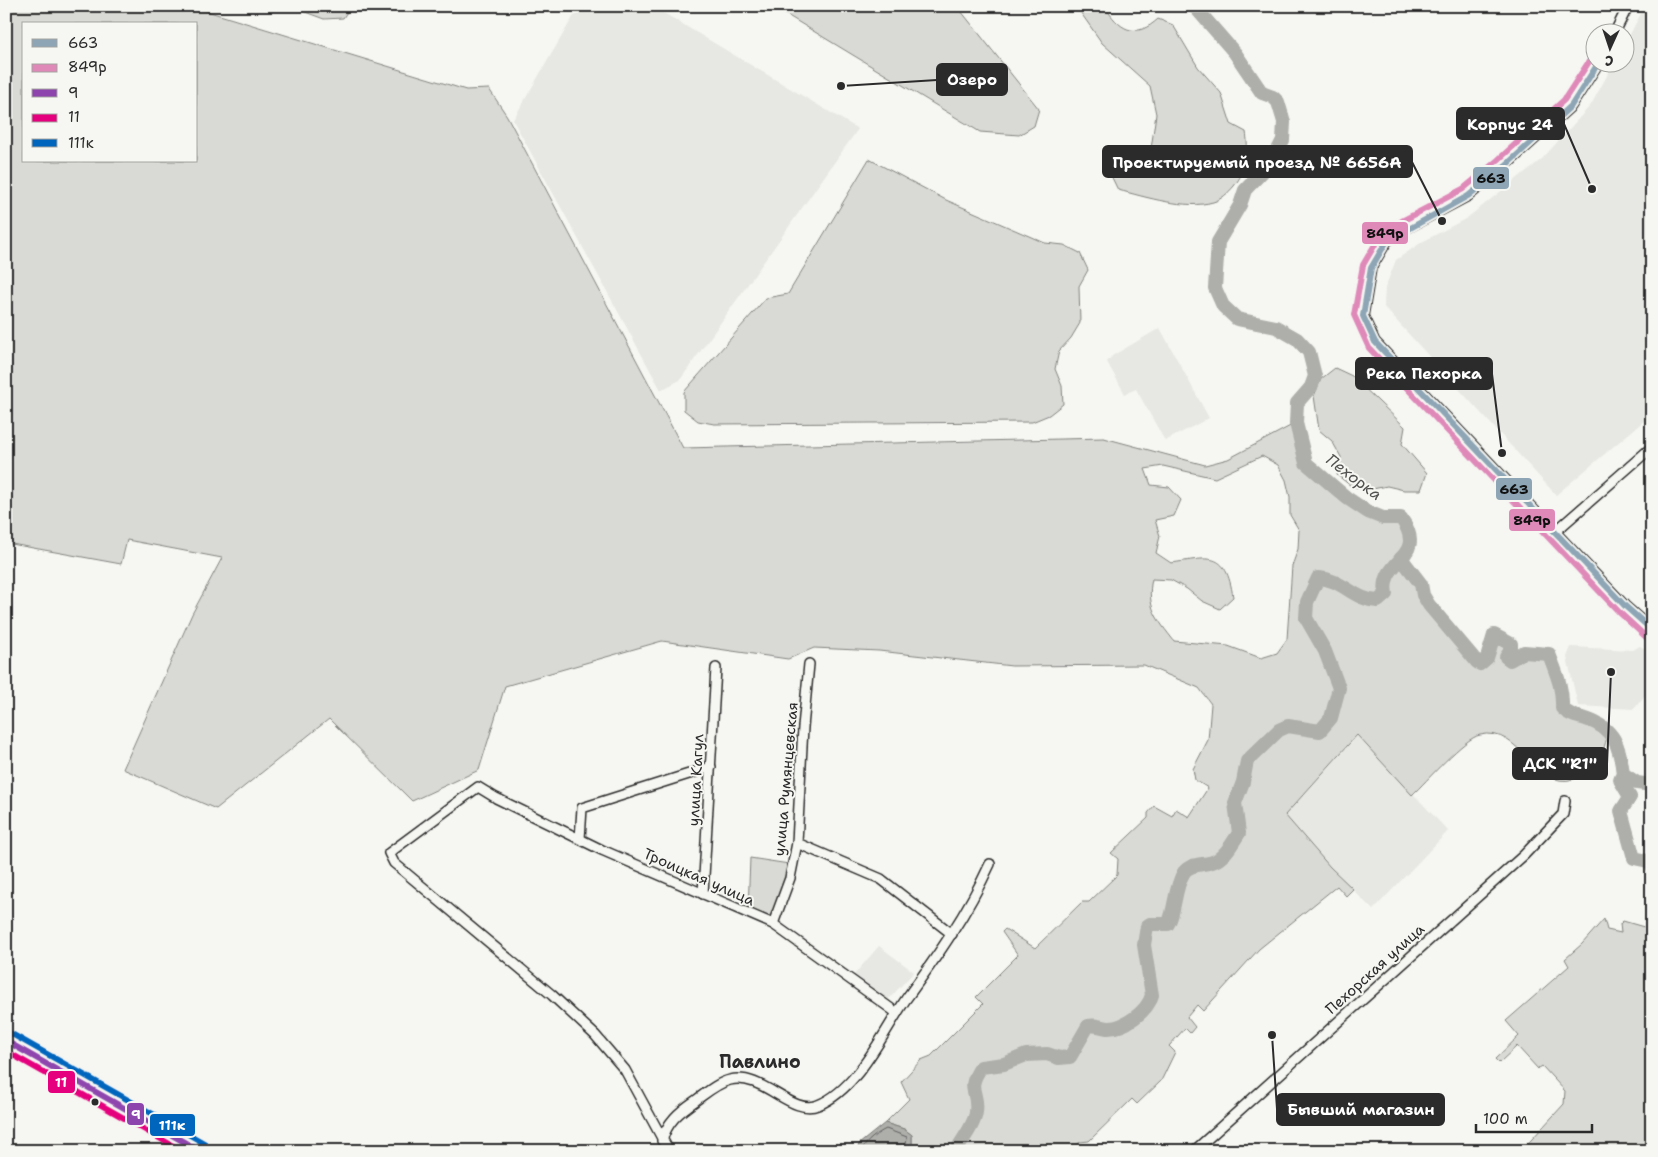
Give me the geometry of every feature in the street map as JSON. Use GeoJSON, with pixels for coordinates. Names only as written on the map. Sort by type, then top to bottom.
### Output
{"type":"FeatureCollection","features":[{"type":"Feature","properties":{"kind":"main road"},"geometry":{"type":"LineString","coordinates":[[6,1042],[200,1151]]}},
{"type":"Feature","properties":{"kind":"street"},"geometry":{"type":"LineString","coordinates":[[1619,22],[1628,6]]}},
{"type":"Feature","properties":{"kind":"street"},"geometry":{"type":"LineString","coordinates":[[1593,72],[1571,106],[1504,167],[1468,196],[1387,241],[1371,268],[1363,316],[1375,342],[1625,606],[1652,630]]}},
{"type":"Feature","properties":{"kind":"street"},"geometry":{"type":"LineString","coordinates":[[1556,531],[1652,447]]}},
{"type":"Feature","properties":{"kind":"street","name":"улица Румянцевская"},"geometry":{"type":"LineString","coordinates":[[773,924],[790,878],[797,843],[800,765],[809,664]]}},
{"type":"Feature","properties":{"kind":"street","name":"улица Кагул"},"geometry":{"type":"LineString","coordinates":[[703,894],[716,668]]}},
{"type":"Feature","properties":{"kind":"street"},"geometry":{"type":"LineString","coordinates":[[580,839],[582,808],[711,767]]}},
{"type":"Feature","properties":{"kind":"street","name":"Троицкая улица"},"geometry":{"type":"LineString","coordinates":[[662,1141],[625,1070],[595,1035],[552,995],[394,863],[389,852],[478,787],[496,798],[580,839],[773,924],[897,1013]]}},
{"type":"Feature","properties":{"kind":"street","name":"Пехорская улица"},"geometry":{"type":"LineString","coordinates":[[1194,1151],[1524,855],[1563,814],[1565,801]]}},
{"type":"Feature","properties":{"kind":"street"},"geometry":{"type":"LineString","coordinates":[[797,843],[881,880],[952,934]]}},
{"type":"Feature","properties":{"kind":"street"},"geometry":{"type":"LineString","coordinates":[[668,1151],[662,1141],[666,1127],[682,1111],[713,1088],[731,1080],[757,1081],[803,1106],[821,1104],[849,1082],[952,934],[972,903],[990,864]]}},
{"type":"Feature","properties":{"kind":"shaded area"},"geometry":{"type":"Polygon","coordinates":[[[6,6],[190,6],[466,90],[489,89],[507,116],[683,448],[1104,438],[1205,465],[1228,459],[1296,423],[1306,463],[1347,498],[1368,512],[1383,518],[1401,518],[1408,528],[1411,541],[1401,558],[1421,584],[1423,595],[1429,605],[1477,662],[1480,664],[1487,658],[1494,635],[1511,644],[1507,657],[1510,660],[1524,652],[1549,654],[1560,687],[1562,708],[1578,718],[1609,730],[1602,754],[1595,766],[1590,771],[1574,779],[1560,780],[1548,776],[1537,768],[1506,739],[1494,735],[1480,735],[1455,752],[1412,795],[1357,735],[1285,815],[1330,867],[1353,889],[1346,896],[1337,886],[1259,949],[1203,1011],[1197,1005],[1187,1017],[1195,1027],[1190,1033],[1185,1028],[1169,1046],[1175,1052],[1161,1081],[1137,1104],[1132,1099],[1089,1141],[1080,1142],[1070,1151],[909,1151],[912,1147],[912,1135],[904,1129],[885,1123],[909,1099],[901,1082],[921,1060],[931,1056],[983,1004],[976,997],[1018,955],[1002,932],[1005,929],[1035,948],[1082,902],[1089,902],[1117,875],[1118,859],[1111,853],[1148,818],[1148,813],[1154,806],[1172,816],[1176,809],[1189,817],[1208,788],[1195,780],[1193,769],[1208,740],[1211,704],[1199,688],[1144,665],[1012,666],[879,651],[814,648],[788,659],[662,641],[505,686],[479,770],[412,801],[329,719],[216,809],[123,769],[192,614],[222,558],[127,540],[121,564],[6,543],[6,6]],[[1262,456],[1215,478],[1163,466],[1145,469],[1151,485],[1169,487],[1181,500],[1174,516],[1155,520],[1160,536],[1156,553],[1171,563],[1196,559],[1214,560],[1226,571],[1233,597],[1220,609],[1202,601],[1187,589],[1171,580],[1152,579],[1151,597],[1154,612],[1174,641],[1228,646],[1261,658],[1277,653],[1287,639],[1292,566],[1298,549],[1299,530],[1290,515],[1290,497],[1286,480],[1278,465],[1262,456]]]}},
{"type":"Feature","properties":{"kind":"shaded area"},"geometry":{"type":"Polygon","coordinates":[[[289,6],[351,6],[343,18],[324,19],[289,6]]]}},
{"type":"Feature","properties":{"kind":"shaded area"},"geometry":{"type":"Polygon","coordinates":[[[652,6],[858,129],[680,380],[661,390],[513,120],[573,17],[586,8],[652,6]]]}},
{"type":"Feature","properties":{"kind":"shaded area"},"geometry":{"type":"Polygon","coordinates":[[[772,6],[957,6],[1039,109],[1034,126],[1019,135],[980,132],[772,6]]]}},
{"type":"Feature","properties":{"kind":"shaded area"},"geometry":{"type":"Polygon","coordinates":[[[1076,6],[1109,6],[1107,10],[1118,23],[1130,30],[1143,29],[1158,19],[1173,25],[1198,67],[1221,93],[1231,124],[1246,132],[1247,153],[1242,173],[1232,188],[1219,200],[1202,204],[1178,204],[1118,190],[1103,159],[1151,149],[1156,114],[1150,86],[1102,43],[1076,6]]]}},
{"type":"Feature","properties":{"kind":"shaded area"},"geometry":{"type":"Polygon","coordinates":[[[1645,6],[1652,6],[1652,414],[1556,495],[1384,307],[1385,288],[1396,260],[1422,242],[1467,218],[1542,159],[1591,105],[1609,72],[1636,72],[1636,23],[1645,6]]]}},
{"type":"Feature","properties":{"kind":"shaded area"},"geometry":{"type":"Polygon","coordinates":[[[869,159],[946,200],[1045,243],[1064,245],[1080,253],[1088,270],[1079,286],[1080,323],[1071,338],[1059,351],[1055,369],[1062,386],[1063,404],[1049,415],[1032,422],[714,424],[698,421],[684,410],[684,392],[766,298],[788,294],[869,159]]]}},
{"type":"Feature","properties":{"kind":"shaded area"},"geometry":{"type":"Polygon","coordinates":[[[1160,328],[1209,418],[1165,441],[1136,389],[1125,394],[1107,362],[1112,356],[1160,328]]]}},
{"type":"Feature","properties":{"kind":"shaded area"},"geometry":{"type":"Polygon","coordinates":[[[1335,368],[1352,376],[1405,427],[1402,444],[1427,473],[1421,490],[1404,490],[1387,486],[1368,490],[1351,486],[1337,475],[1341,457],[1332,441],[1319,430],[1314,396],[1321,379],[1335,368]]]}},
{"type":"Feature","properties":{"kind":"shaded area"},"geometry":{"type":"Polygon","coordinates":[[[1640,646],[1652,653],[1652,687],[1634,709],[1578,706],[1567,657],[1571,647],[1633,650],[1640,646]]]}},
{"type":"Feature","properties":{"kind":"shaded area"},"geometry":{"type":"Polygon","coordinates":[[[1358,735],[1448,831],[1373,910],[1330,867],[1285,815],[1358,735]]]}},
{"type":"Feature","properties":{"kind":"shaded area"},"geometry":{"type":"Polygon","coordinates":[[[750,858],[789,864],[774,913],[771,915],[761,916],[748,910],[750,858]]]}},
{"type":"Feature","properties":{"kind":"shaded area"},"geometry":{"type":"Polygon","coordinates":[[[1604,919],[1607,930],[1621,933],[1620,924],[1623,921],[1644,927],[1652,932],[1652,1151],[1521,1151],[1564,1104],[1565,1091],[1542,1066],[1538,1069],[1517,1046],[1499,1063],[1495,1059],[1519,1036],[1506,1021],[1569,966],[1565,959],[1582,944],[1604,919]]]}},
{"type":"Feature","properties":{"kind":"shaded area"},"geometry":{"type":"Polygon","coordinates":[[[879,946],[914,972],[887,1001],[853,976],[879,946]]]}},
{"type":"Feature","properties":{"kind":"water"},"geometry":{"type":"Polygon","coordinates":[[[885,1123],[904,1129],[912,1135],[912,1147],[909,1151],[857,1151],[859,1144],[885,1123]]]}},
{"type":"Feature","properties":{"kind":"waterway","name":"Пехорка"},"geometry":{"type":"LineString","coordinates":[[956,1151],[975,1117],[976,1105],[973,1086],[976,1075],[981,1067],[1004,1064],[1026,1055],[1047,1054],[1059,1058],[1070,1057],[1088,1026],[1095,1025],[1107,1028],[1121,1026],[1146,1007],[1152,995],[1144,945],[1147,926],[1150,924],[1168,924],[1178,885],[1187,869],[1195,865],[1213,862],[1224,855],[1230,848],[1239,833],[1235,803],[1243,782],[1247,761],[1279,730],[1288,726],[1320,731],[1331,718],[1339,688],[1325,651],[1306,618],[1307,602],[1318,578],[1327,579],[1362,597],[1378,601],[1386,594],[1386,582],[1389,573],[1407,551],[1410,542],[1408,532],[1401,518],[1383,518],[1368,512],[1347,498],[1306,463],[1296,423],[1297,403],[1311,387],[1315,376],[1309,352],[1297,339],[1276,327],[1237,319],[1223,306],[1215,288],[1218,242],[1240,205],[1245,190],[1272,162],[1283,140],[1284,122],[1278,102],[1273,97],[1262,93],[1235,53],[1194,6]]}},
{"type":"Feature","properties":{"kind":"waterway"},"geometry":{"type":"LineString","coordinates":[[1401,558],[1421,584],[1423,595],[1429,605],[1480,664],[1487,658],[1494,635],[1511,644],[1511,650],[1506,657],[1510,660],[1524,652],[1549,654],[1560,687],[1562,708],[1570,714],[1603,727],[1614,739],[1620,755],[1623,774],[1637,783],[1652,785]]}},
{"type":"Feature","properties":{"kind":"waterway"},"geometry":{"type":"LineString","coordinates":[[1623,774],[1620,780],[1630,797],[1621,811],[1634,858],[1648,861],[1652,867]]}},
{"type":"Feature","properties":{"kind":"transit line","name":"849р"},"geometry":{"type":"LineString","coordinates":[[1586,66],[1564,100],[1463,189],[1402,221],[1380,236],[1363,265],[1354,315],[1369,348],[1619,612],[1646,637]]}},
{"type":"Feature","properties":{"kind":"transit line","name":"663"},"geometry":{"type":"LineString","coordinates":[[1593,72],[1571,106],[1504,167],[1468,196],[1387,241],[1371,268],[1363,316],[1375,342],[1625,606],[1652,630]]}},
{"type":"Feature","properties":{"kind":"transit line","name":"111к"},"geometry":{"type":"LineString","coordinates":[[10,1033],[204,1143]]}},
{"type":"Feature","properties":{"kind":"transit line","name":"9"},"geometry":{"type":"LineString","coordinates":[[6,1041],[200,1151]]}},
{"type":"Feature","properties":{"kind":"transit line","name":"11"},"geometry":{"type":"LineString","coordinates":[[6,1051],[182,1151]]}},
{"type":"Feature","properties":{"kind":"place","name":"Озеро"},"geometry":{"type":"Point","coordinates":[841,86]}},
{"type":"Feature","properties":{"kind":"place","name":"Корпус 24"},"geometry":{"type":"Point","coordinates":[1592,189]}},
{"type":"Feature","properties":{"kind":"place","name":"Проектируемый проезд № 6656А"},"geometry":{"type":"Point","coordinates":[1442,221]}},
{"type":"Feature","properties":{"kind":"place","name":"Река Пехорка"},"geometry":{"type":"Point","coordinates":[1502,453]}},
{"type":"Feature","properties":{"kind":"place","name":"ДСК \"R1\""},"geometry":{"type":"Point","coordinates":[1611,672]}},
{"type":"Feature","properties":{"kind":"place","name":"Бывший магазин"},"geometry":{"type":"Point","coordinates":[1272,1035]}},
{"type":"Feature","properties":{"kind":"district","name":"Павлино"},"geometry":{"type":"Point","coordinates":[760,1062]}}]}
